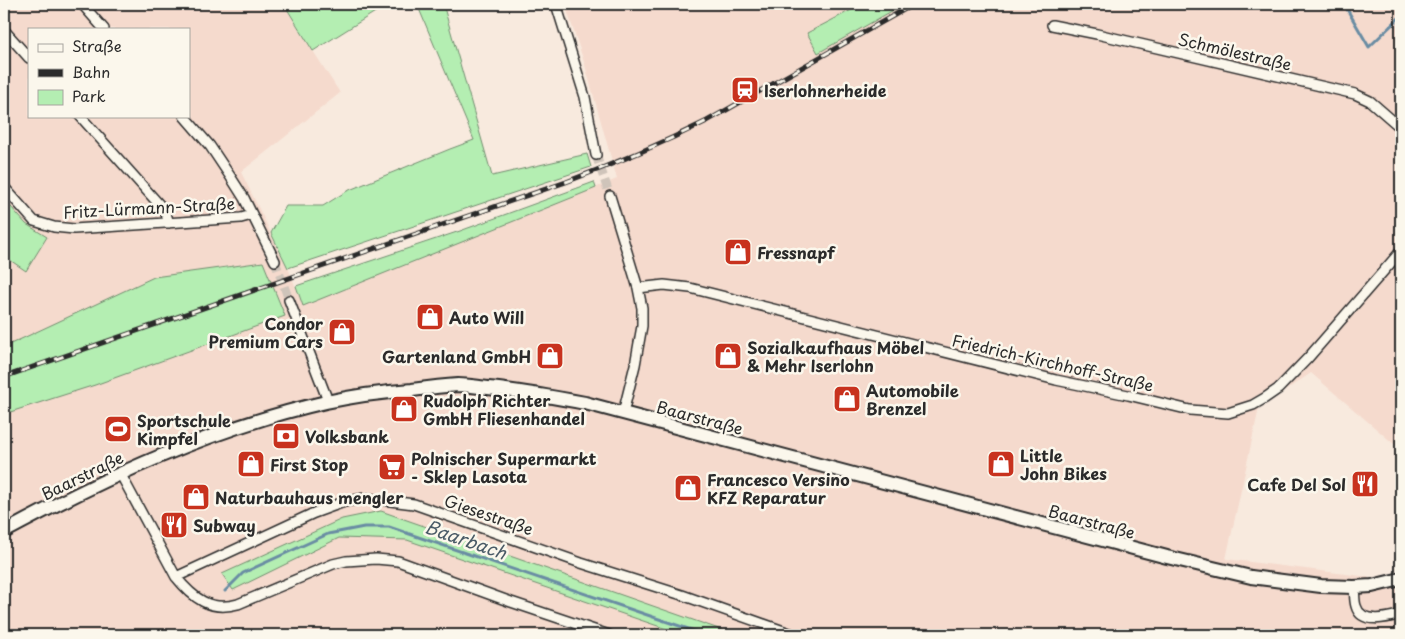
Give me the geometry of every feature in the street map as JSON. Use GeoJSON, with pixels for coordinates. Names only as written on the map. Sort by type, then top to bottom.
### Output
{"type":"FeatureCollection","features":[{"type":"Feature","properties":{"kind":"main road","name":"Baarstraße"},"geometry":{"type":"LineString","coordinates":[[4,532],[120,473],[199,440],[229,430],[328,401],[388,392],[458,385],[548,396],[585,403],[1204,567],[1251,577],[1321,586],[1354,587],[1372,586],[1401,579]]}},
{"type":"Feature","properties":{"kind":"street"},"geometry":{"type":"LineString","coordinates":[[82,4],[103,28]]}},
{"type":"Feature","properties":{"kind":"street"},"geometry":{"type":"LineString","coordinates":[[556,4],[584,97],[596,155]]}},
{"type":"Feature","properties":{"kind":"street","name":"Schmölestraße"},"geometry":{"type":"LineString","coordinates":[[1052,25],[1355,94],[1370,101],[1401,128]]}},
{"type":"Feature","properties":{"kind":"street"},"geometry":{"type":"LineString","coordinates":[[4,30],[28,57]]}},
{"type":"Feature","properties":{"kind":"street"},"geometry":{"type":"LineString","coordinates":[[82,118],[165,211],[169,223]]}},
{"type":"Feature","properties":{"kind":"street"},"geometry":{"type":"LineString","coordinates":[[186,118],[210,146],[244,198],[275,261]]}},
{"type":"Feature","properties":{"kind":"street","name":"Fritz-Lürmann-Straße"},"geometry":{"type":"LineString","coordinates":[[4,187],[34,221],[54,227],[74,229],[241,218],[252,215]]}},
{"type":"Feature","properties":{"kind":"street"},"geometry":{"type":"LineString","coordinates":[[610,196],[638,288],[642,308],[642,326],[635,365],[623,413]]}},
{"type":"Feature","properties":{"kind":"street","name":"Friedrich-Kirchhoff-Straße"},"geometry":{"type":"LineString","coordinates":[[638,288],[664,284],[690,288],[1056,380],[1190,410],[1228,413],[1253,405],[1278,389],[1308,358],[1401,251]]}},
{"type":"Feature","properties":{"kind":"street"},"geometry":{"type":"LineString","coordinates":[[289,300],[328,401]]}},
{"type":"Feature","properties":{"kind":"street"},"geometry":{"type":"LineString","coordinates":[[120,473],[176,577],[185,588],[201,601],[217,606],[238,604],[333,564],[376,559],[398,561],[609,635]]}},
{"type":"Feature","properties":{"kind":"street","name":"Giesestraße"},"geometry":{"type":"LineString","coordinates":[[176,577],[314,513],[344,502],[365,498],[414,504],[795,635]]}},
{"type":"Feature","properties":{"kind":"street"},"geometry":{"type":"LineString","coordinates":[[1354,587],[1355,605],[1358,612],[1366,617],[1375,619],[1387,618],[1401,614]]}},
{"type":"Feature","properties":{"kind":"shaded area"},"geometry":{"type":"Polygon","coordinates":[[[4,4],[283,4],[340,93],[241,172],[288,268],[303,305],[617,179],[585,65],[565,4],[1401,4],[1401,450],[1311,373],[1259,408],[1226,559],[1401,581],[1401,635],[4,635],[4,4]]]}},
{"type":"Feature","properties":{"kind":"green space"},"geometry":{"type":"Polygon","coordinates":[[[284,4],[388,4],[313,51],[284,4]]]}},
{"type":"Feature","properties":{"kind":"green space"},"geometry":{"type":"Polygon","coordinates":[[[417,4],[443,4],[492,176],[587,154],[591,167],[288,268],[271,233],[286,206],[323,206],[347,191],[474,140],[417,4]]]}},
{"type":"Feature","properties":{"kind":"green space"},"geometry":{"type":"Polygon","coordinates":[[[863,4],[904,4],[818,53],[807,33],[863,4]]]}},
{"type":"Feature","properties":{"kind":"green space"},"geometry":{"type":"Polygon","coordinates":[[[594,182],[596,188],[303,306],[296,286],[460,231],[594,182]]]}},
{"type":"Feature","properties":{"kind":"green space"},"geometry":{"type":"Polygon","coordinates":[[[4,199],[26,224],[47,237],[26,271],[4,256],[4,199]]]}},
{"type":"Feature","properties":{"kind":"green space"},"geometry":{"type":"Polygon","coordinates":[[[263,262],[285,316],[95,385],[4,414],[4,347],[154,277],[263,262]]]}},
{"type":"Feature","properties":{"kind":"green space"},"geometry":{"type":"Polygon","coordinates":[[[381,511],[736,635],[684,635],[407,540],[339,538],[233,590],[222,574],[342,519],[381,511]]]}},
{"type":"Feature","properties":{"kind":"waterway"},"geometry":{"type":"LineString","coordinates":[[1344,4],[1369,47],[1401,16]]}},
{"type":"Feature","properties":{"kind":"waterway","name":"Baarbach"},"geometry":{"type":"LineString","coordinates":[[225,591],[243,573],[328,534],[364,527],[389,527],[706,635]]}},
{"type":"Feature","properties":{"kind":"tunnel"},"geometry":{"type":"LineString","coordinates":[[596,155],[610,196]]}},
{"type":"Feature","properties":{"kind":"tunnel"},"geometry":{"type":"LineString","coordinates":[[275,261],[289,300]]}},
{"type":"Feature","properties":{"kind":"railway"},"geometry":{"type":"LineString","coordinates":[[4,377],[566,182],[620,161],[707,121],[914,4]]}},
{"type":"Feature","properties":{"kind":"place","name":"Iserlohnerheide"},"geometry":{"type":"Point","coordinates":[745,90]}},
{"type":"Feature","properties":{"kind":"place","name":"Fressnapf"},"geometry":{"type":"Point","coordinates":[738,252]}},
{"type":"Feature","properties":{"kind":"place","name":"Auto Will"},"geometry":{"type":"Point","coordinates":[430,317]}},
{"type":"Feature","properties":{"kind":"place","name":"Condor Premium Cars"},"geometry":{"type":"Point","coordinates":[342,332]}},
{"type":"Feature","properties":{"kind":"place","name":"Gartenland GmbH"},"geometry":{"type":"Point","coordinates":[550,356]}},
{"type":"Feature","properties":{"kind":"place","name":"Sozialkaufhaus Möbel & Mehr Iserlohn"},"geometry":{"type":"Point","coordinates":[728,356]}},
{"type":"Feature","properties":{"kind":"place","name":"Automobile Brenzel"},"geometry":{"type":"Point","coordinates":[847,399]}},
{"type":"Feature","properties":{"kind":"place","name":"Rudolph Richter GmbH Fliesenhandel"},"geometry":{"type":"Point","coordinates":[404,409]}},
{"type":"Feature","properties":{"kind":"place","name":"Sportschule Kimpfel"},"geometry":{"type":"Point","coordinates":[118,429]}},
{"type":"Feature","properties":{"kind":"place","name":"Volksbank"},"geometry":{"type":"Point","coordinates":[286,436]}},
{"type":"Feature","properties":{"kind":"place","name":"First Stop"},"geometry":{"type":"Point","coordinates":[251,464]}},
{"type":"Feature","properties":{"kind":"place","name":"Little John Bikes"},"geometry":{"type":"Point","coordinates":[1001,464]}},
{"type":"Feature","properties":{"kind":"place","name":"Polnischer Supermarkt - Sklep Lasota"},"geometry":{"type":"Point","coordinates":[392,467]}},
{"type":"Feature","properties":{"kind":"place","name":"Cafe Del Sol"},"geometry":{"type":"Point","coordinates":[1365,484]}},
{"type":"Feature","properties":{"kind":"place","name":"Francesco Versino KFZ Reparatur"},"geometry":{"type":"Point","coordinates":[688,488]}},
{"type":"Feature","properties":{"kind":"place","name":"Naturbauhaus mengler"},"geometry":{"type":"Point","coordinates":[196,497]}},
{"type":"Feature","properties":{"kind":"place","name":"Subway"},"geometry":{"type":"Point","coordinates":[174,525]}}]}
